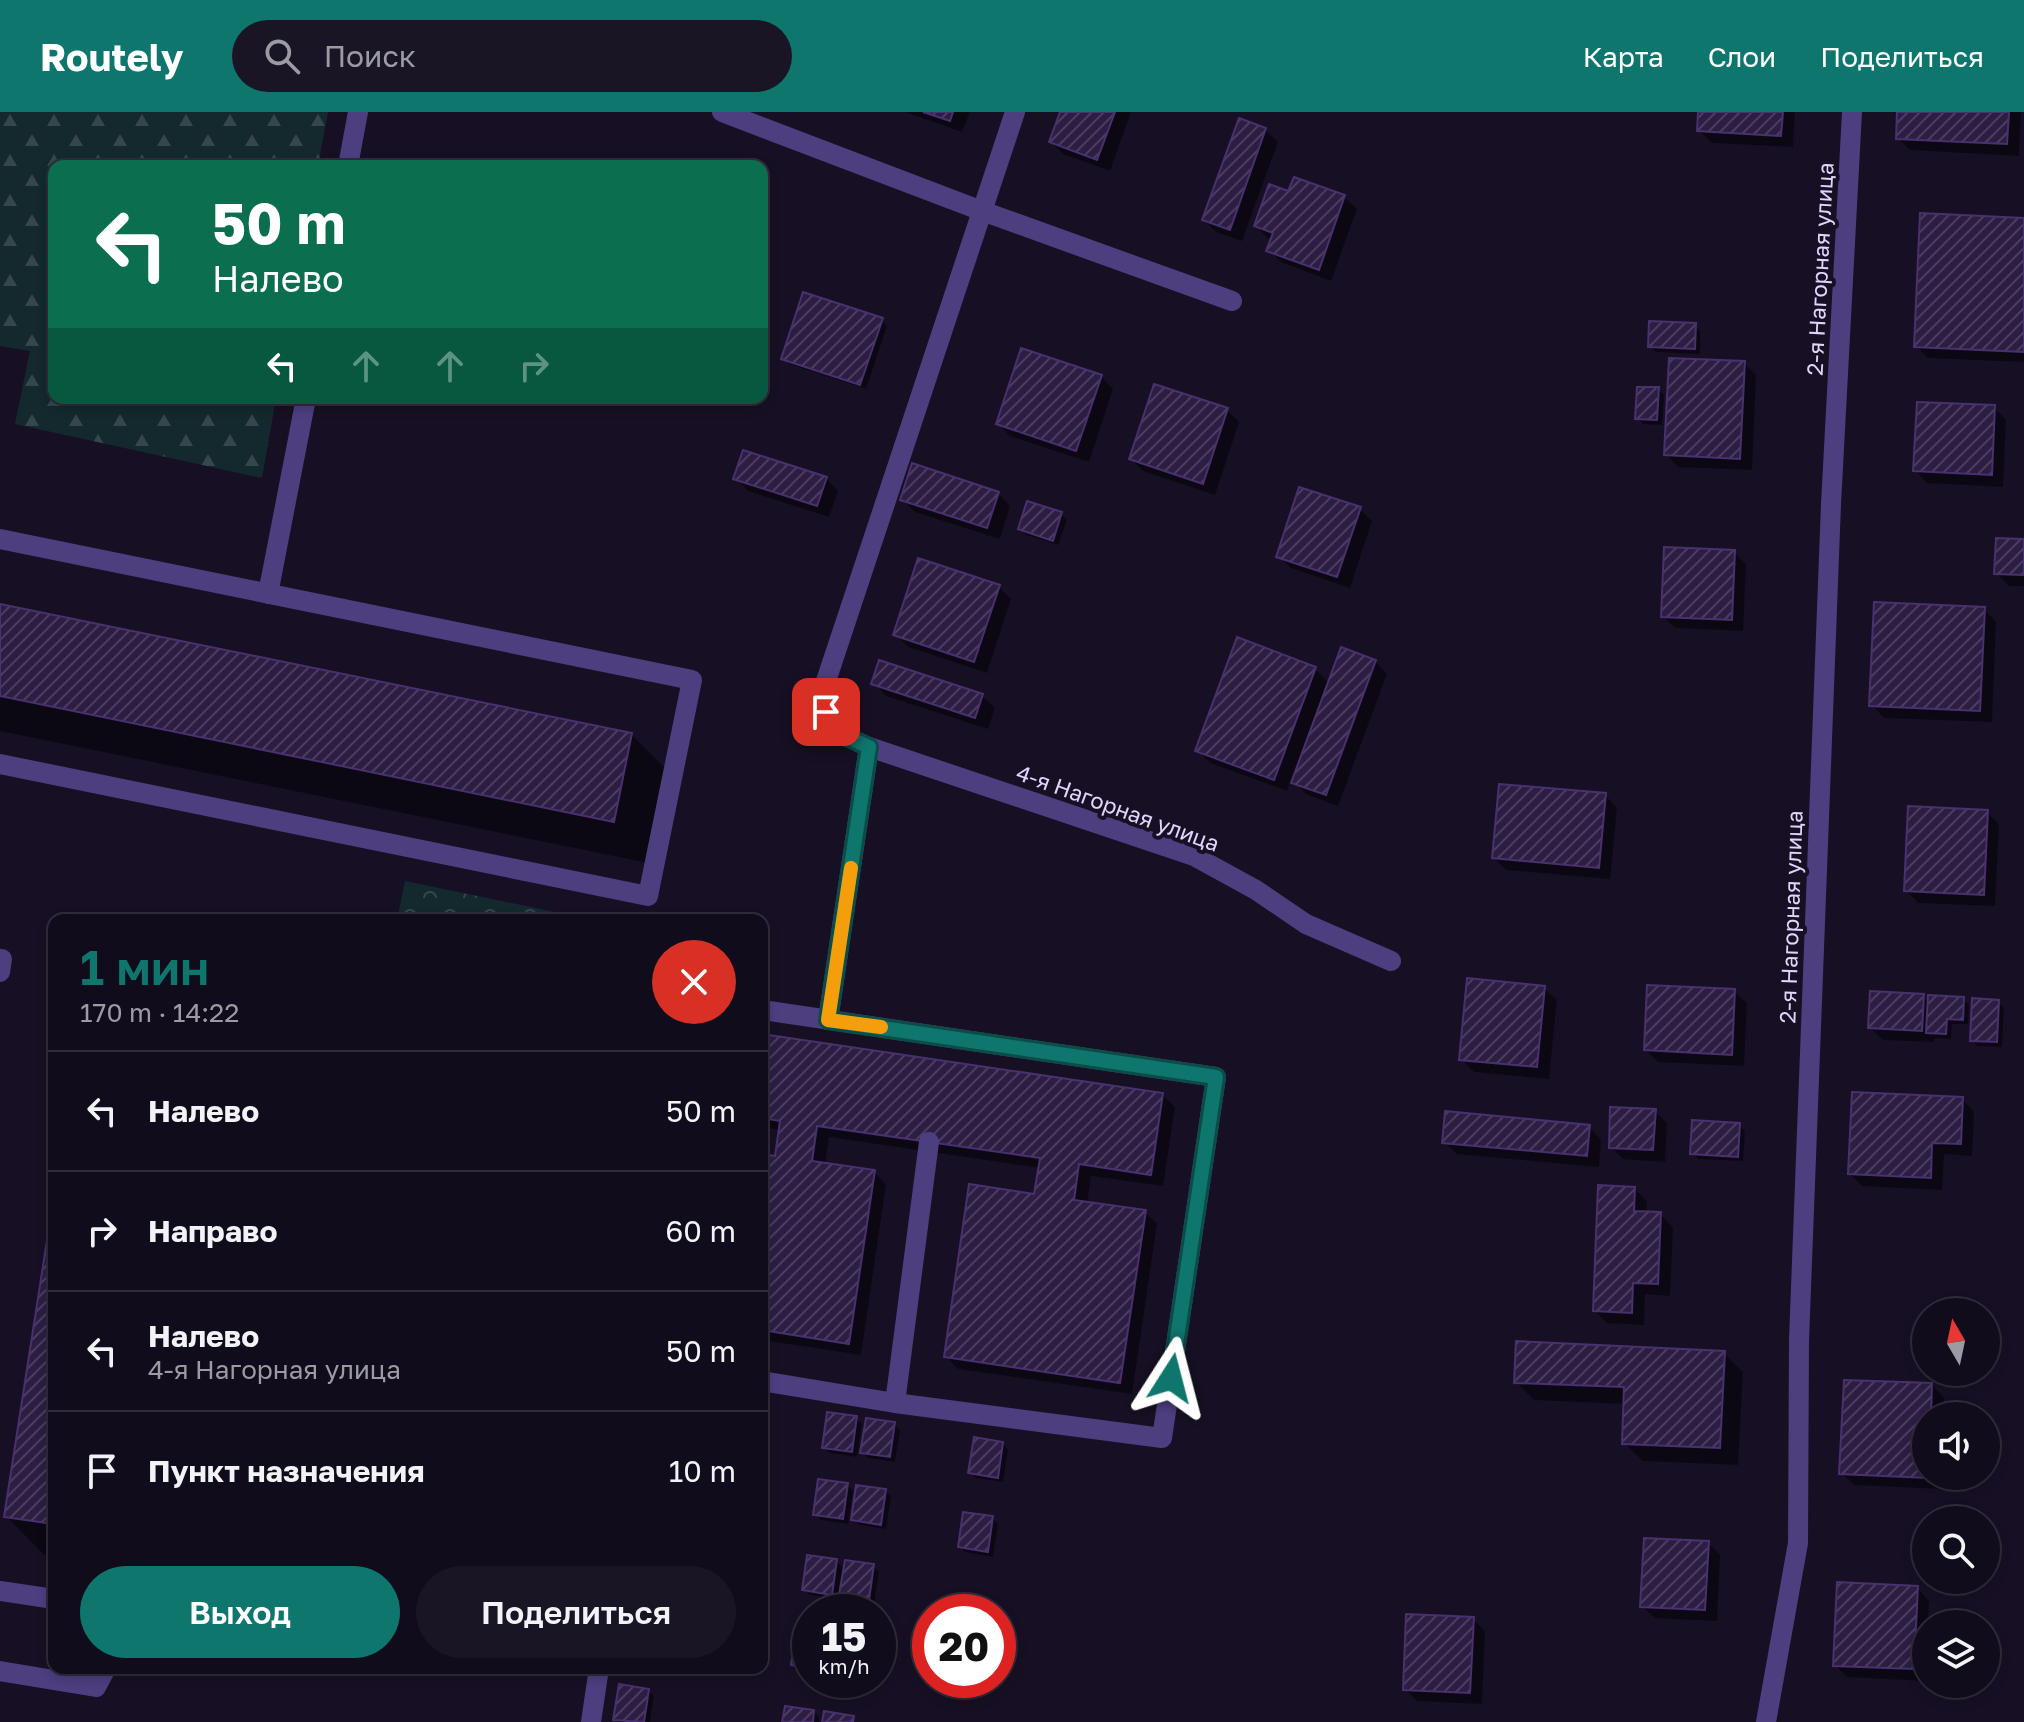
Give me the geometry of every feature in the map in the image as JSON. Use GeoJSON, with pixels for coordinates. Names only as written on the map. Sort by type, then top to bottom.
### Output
{"type":"FeatureCollection","features":[{"type":"Feature","properties":{"kind":"street"},"geometry":{"type":"LineString","coordinates":[[349,160],[358,112]]}},
{"type":"Feature","properties":{"kind":"street"},"geometry":{"type":"LineString","coordinates":[[722,112],[982,211],[1232,301]]}},
{"type":"Feature","properties":{"kind":"street"},"geometry":{"type":"LineString","coordinates":[[982,211],[1015,112]]}},
{"type":"Feature","properties":{"kind":"street","name":"2-я Нагорная улица"},"geometry":{"type":"LineString","coordinates":[[1766,1722],[1798,1543],[1799,1340],[1831,504],[1852,112]]}},
{"type":"Feature","properties":{"kind":"street","name":"4-я Нагорная улица"},"geometry":{"type":"LineString","coordinates":[[982,211],[824,687],[826,712],[845,736],[869,747],[1194,856],[1256,890],[1306,924],[1391,961]]}},
{"type":"Feature","properties":{"kind":"street"},"geometry":{"type":"LineString","coordinates":[[268,594],[305,404]]}},
{"type":"Feature","properties":{"kind":"street"},"geometry":{"type":"LineString","coordinates":[[0,539],[692,680],[648,896],[0,764]]}},
{"type":"Feature","properties":{"kind":"street"},"geometry":{"type":"LineString","coordinates":[[828,1020],[869,747]]}},
{"type":"Feature","properties":{"kind":"street"},"geometry":{"type":"LineString","coordinates":[[0,959],[0,972]]}},
{"type":"Feature","properties":{"kind":"street"},"geometry":{"type":"LineString","coordinates":[[768,1011],[1216,1077],[1162,1438],[895,1403],[768,1382]]}},
{"type":"Feature","properties":{"kind":"street"},"geometry":{"type":"LineString","coordinates":[[895,1403],[929,1142]]}},
{"type":"Feature","properties":{"kind":"street"},"geometry":{"type":"LineString","coordinates":[[0,1591],[48,1598]]}},
{"type":"Feature","properties":{"kind":"street"},"geometry":{"type":"LineString","coordinates":[[0,1671],[96,1687],[103,1674]]}},
{"type":"Feature","properties":{"kind":"street"},"geometry":{"type":"LineString","coordinates":[[591,1722],[598,1674]]}},
{"type":"Feature","properties":{"kind":"green space"},"geometry":{"type":"Polygon","coordinates":[[[0,112],[328,112],[319,160],[48,160],[48,404],[275,404],[262,478],[15,424],[30,351],[0,346],[0,112]]]}},
{"type":"Feature","properties":{"kind":"green space"},"geometry":{"type":"Polygon","coordinates":[[[405,881],[564,914],[398,914],[405,881]]]}},
{"type":"Feature","properties":{"kind":"building"},"geometry":{"type":"Polygon","coordinates":[[[923,112],[953,112],[950,121],[923,112]]]}},
{"type":"Feature","properties":{"kind":"building"},"geometry":{"type":"Polygon","coordinates":[[[1060,112],[1115,112],[1097,160],[1049,142],[1060,112]]]}},
{"type":"Feature","properties":{"kind":"building"},"geometry":{"type":"Polygon","coordinates":[[[1698,112],[1783,112],[1781,136],[1697,131],[1698,112]]]}},
{"type":"Feature","properties":{"kind":"building"},"geometry":{"type":"Polygon","coordinates":[[[1897,112],[2009,112],[2007,144],[1896,139],[1897,112]]]}},
{"type":"Feature","properties":{"kind":"building"},"geometry":{"type":"Polygon","coordinates":[[[1239,118],[1266,128],[1230,230],[1202,220],[1239,118]]]}},
{"type":"Feature","properties":{"kind":"building"},"geometry":{"type":"Polygon","coordinates":[[[1294,177],[1345,195],[1319,270],[1266,251],[1273,233],[1254,226],[1269,184],[1288,191],[1294,177]]]}},
{"type":"Feature","properties":{"kind":"building"},"geometry":{"type":"Polygon","coordinates":[[[1920,213],[2024,218],[2024,352],[1914,347],[1920,213]]]}},
{"type":"Feature","properties":{"kind":"building"},"geometry":{"type":"Polygon","coordinates":[[[803,292],[883,318],[860,385],[781,359],[803,292]]]}},
{"type":"Feature","properties":{"kind":"building"},"geometry":{"type":"Polygon","coordinates":[[[1649,321],[1696,323],[1695,349],[1648,347],[1649,321]]]}},
{"type":"Feature","properties":{"kind":"building"},"geometry":{"type":"Polygon","coordinates":[[[1021,348],[1102,375],[1076,451],[996,424],[1021,348]]]}},
{"type":"Feature","properties":{"kind":"building"},"geometry":{"type":"Polygon","coordinates":[[[1669,358],[1745,361],[1740,459],[1664,455],[1669,358]]]}},
{"type":"Feature","properties":{"kind":"building"},"geometry":{"type":"Polygon","coordinates":[[[1154,384],[1228,408],[1203,484],[1129,459],[1154,384]]]}},
{"type":"Feature","properties":{"kind":"building"},"geometry":{"type":"Polygon","coordinates":[[[1637,387],[1659,387],[1657,420],[1635,419],[1637,387]]]}},
{"type":"Feature","properties":{"kind":"building"},"geometry":{"type":"Polygon","coordinates":[[[1917,402],[1995,405],[1992,475],[1913,471],[1917,402]]]}},
{"type":"Feature","properties":{"kind":"building"},"geometry":{"type":"Polygon","coordinates":[[[743,450],[827,477],[817,506],[733,479],[743,450]]]}},
{"type":"Feature","properties":{"kind":"building"},"geometry":{"type":"Polygon","coordinates":[[[912,463],[999,492],[987,528],[900,500],[912,463]]]}},
{"type":"Feature","properties":{"kind":"building"},"geometry":{"type":"Polygon","coordinates":[[[1299,487],[1361,507],[1337,577],[1276,557],[1299,487]]]}},
{"type":"Feature","properties":{"kind":"building"},"geometry":{"type":"Polygon","coordinates":[[[1027,501],[1062,512],[1053,541],[1018,529],[1027,501]]]}},
{"type":"Feature","properties":{"kind":"building"},"geometry":{"type":"Polygon","coordinates":[[[1996,538],[2024,539],[2024,575],[1994,574],[1996,538]]]}},
{"type":"Feature","properties":{"kind":"building"},"geometry":{"type":"Polygon","coordinates":[[[1664,547],[1735,550],[1732,620],[1661,617],[1664,547]]]}},
{"type":"Feature","properties":{"kind":"building"},"geometry":{"type":"Polygon","coordinates":[[[918,558],[1000,585],[974,662],[893,635],[918,558]]]}},
{"type":"Feature","properties":{"kind":"building"},"geometry":{"type":"Polygon","coordinates":[[[1874,602],[1985,607],[1980,711],[1869,706],[1874,602]]]}},
{"type":"Feature","properties":{"kind":"building"},"geometry":{"type":"Polygon","coordinates":[[[0,604],[632,733],[614,822],[0,696],[0,604]]]}},
{"type":"Feature","properties":{"kind":"building"},"geometry":{"type":"Polygon","coordinates":[[[1237,637],[1316,667],[1274,780],[1195,751],[1237,637]]]}},
{"type":"Feature","properties":{"kind":"building"},"geometry":{"type":"Polygon","coordinates":[[[1341,647],[1376,660],[1326,795],[1291,783],[1341,647]]]}},
{"type":"Feature","properties":{"kind":"building"},"geometry":{"type":"Polygon","coordinates":[[[879,660],[983,694],[975,718],[871,684],[879,660]]]}},
{"type":"Feature","properties":{"kind":"building"},"geometry":{"type":"Polygon","coordinates":[[[1499,784],[1606,793],[1599,868],[1492,858],[1499,784]]]}},
{"type":"Feature","properties":{"kind":"building"},"geometry":{"type":"Polygon","coordinates":[[[1908,806],[1988,810],[1984,895],[1904,891],[1908,806]]]}},
{"type":"Feature","properties":{"kind":"building"},"geometry":{"type":"Polygon","coordinates":[[[1467,978],[1545,986],[1537,1067],[1459,1060],[1467,978]]]}},
{"type":"Feature","properties":{"kind":"building"},"geometry":{"type":"Polygon","coordinates":[[[1647,985],[1735,989],[1732,1055],[1644,1050],[1647,985]]]}},
{"type":"Feature","properties":{"kind":"building"},"geometry":{"type":"Polygon","coordinates":[[[1870,991],[1924,994],[1922,1031],[1868,1028],[1870,991]]]}},
{"type":"Feature","properties":{"kind":"building"},"geometry":{"type":"Polygon","coordinates":[[[1928,995],[1964,997],[1963,1020],[1947,1019],[1946,1034],[1926,1033],[1928,995]]]}},
{"type":"Feature","properties":{"kind":"building"},"geometry":{"type":"Polygon","coordinates":[[[1972,998],[1999,1000],[1997,1042],[1970,1041],[1972,998]]]}},
{"type":"Feature","properties":{"kind":"building"},"geometry":{"type":"Polygon","coordinates":[[[768,1035],[1163,1093],[1151,1175],[1079,1164],[1074,1200],[1146,1210],[1120,1383],[944,1357],[969,1184],[1034,1194],[1040,1158],[817,1126],[812,1161],[875,1170],[849,1344],[768,1331],[768,1155],[775,1156],[780,1121],[768,1119],[768,1035]]]}},
{"type":"Feature","properties":{"kind":"building"},"geometry":{"type":"Polygon","coordinates":[[[1852,1092],[1963,1097],[1961,1144],[1932,1143],[1931,1178],[1848,1174],[1852,1092]]]}},
{"type":"Feature","properties":{"kind":"building"},"geometry":{"type":"Polygon","coordinates":[[[1610,1107],[1656,1109],[1653,1150],[1609,1148],[1610,1107]]]}},
{"type":"Feature","properties":{"kind":"building"},"geometry":{"type":"Polygon","coordinates":[[[1445,1111],[1590,1125],[1587,1156],[1442,1143],[1445,1111]]]}},
{"type":"Feature","properties":{"kind":"building"},"geometry":{"type":"Polygon","coordinates":[[[1692,1120],[1740,1123],[1738,1157],[1690,1154],[1692,1120]]]}},
{"type":"Feature","properties":{"kind":"building"},"geometry":{"type":"Polygon","coordinates":[[[1598,1185],[1635,1187],[1634,1211],[1661,1212],[1658,1284],[1633,1283],[1632,1313],[1593,1311],[1598,1185]]]}},
{"type":"Feature","properties":{"kind":"building"},"geometry":{"type":"Polygon","coordinates":[[[48,1234],[48,1523],[4,1517],[48,1234]]]}},
{"type":"Feature","properties":{"kind":"building"},"geometry":{"type":"Polygon","coordinates":[[[1516,1341],[1725,1351],[1720,1448],[1622,1444],[1624,1387],[1514,1383],[1516,1341]]]}},
{"type":"Feature","properties":{"kind":"building"},"geometry":{"type":"Polygon","coordinates":[[[1844,1380],[1932,1386],[1931,1402],[1912,1402],[1912,1477],[1839,1474],[1844,1380]]]}},
{"type":"Feature","properties":{"kind":"building"},"geometry":{"type":"Polygon","coordinates":[[[827,1412],[857,1416],[852,1452],[822,1448],[827,1412]]]}},
{"type":"Feature","properties":{"kind":"building"},"geometry":{"type":"Polygon","coordinates":[[[866,1418],[895,1422],[890,1457],[860,1453],[866,1418]]]}},
{"type":"Feature","properties":{"kind":"building"},"geometry":{"type":"Polygon","coordinates":[[[974,1437],[1003,1442],[998,1478],[968,1473],[974,1437]]]}},
{"type":"Feature","properties":{"kind":"building"},"geometry":{"type":"Polygon","coordinates":[[[818,1479],[848,1483],[843,1519],[813,1515],[818,1479]]]}},
{"type":"Feature","properties":{"kind":"building"},"geometry":{"type":"Polygon","coordinates":[[[856,1485],[886,1489],[881,1525],[851,1520],[856,1485]]]}},
{"type":"Feature","properties":{"kind":"building"},"geometry":{"type":"Polygon","coordinates":[[[963,1512],[993,1516],[988,1552],[958,1547],[963,1512]]]}},
{"type":"Feature","properties":{"kind":"building"},"geometry":{"type":"Polygon","coordinates":[[[1644,1538],[1709,1541],[1705,1610],[1640,1607],[1644,1538]]]}},
{"type":"Feature","properties":{"kind":"building"},"geometry":{"type":"Polygon","coordinates":[[[807,1555],[837,1559],[832,1594],[802,1590],[807,1555]]]}},
{"type":"Feature","properties":{"kind":"building"},"geometry":{"type":"Polygon","coordinates":[[[845,1560],[874,1564],[870,1594],[839,1594],[845,1560]]]}},
{"type":"Feature","properties":{"kind":"building"},"geometry":{"type":"Polygon","coordinates":[[[1837,1582],[1912,1586],[1912,1594],[1918,1594],[1917,1610],[1912,1610],[1912,1669],[1833,1666],[1837,1582]]]}},
{"type":"Feature","properties":{"kind":"building"},"geometry":{"type":"Polygon","coordinates":[[[1406,1614],[1474,1617],[1470,1693],[1403,1690],[1406,1614]]]}},
{"type":"Feature","properties":{"kind":"building"},"geometry":{"type":"Polygon","coordinates":[[[619,1684],[649,1689],[644,1722],[613,1720],[619,1684]]]}},
{"type":"Feature","properties":{"kind":"building"},"geometry":{"type":"Polygon","coordinates":[[[785,1706],[814,1710],[813,1722],[782,1722],[785,1706]]]}},
{"type":"Feature","properties":{"kind":"building"},"geometry":{"type":"Polygon","coordinates":[[[824,1711],[854,1716],[853,1722],[822,1722],[824,1711]]]}},
{"type":"Feature","properties":{"kind":"slow traffic"},"geometry":{"type":"LineString","coordinates":[[851,868],[828,1020],[881,1027]]}},
{"type":"Feature","properties":{"kind":"route"},"geometry":{"type":"LineString","coordinates":[[826,712],[845,736],[869,747],[828,1020],[1216,1077],[1171,1378]]}}]}
